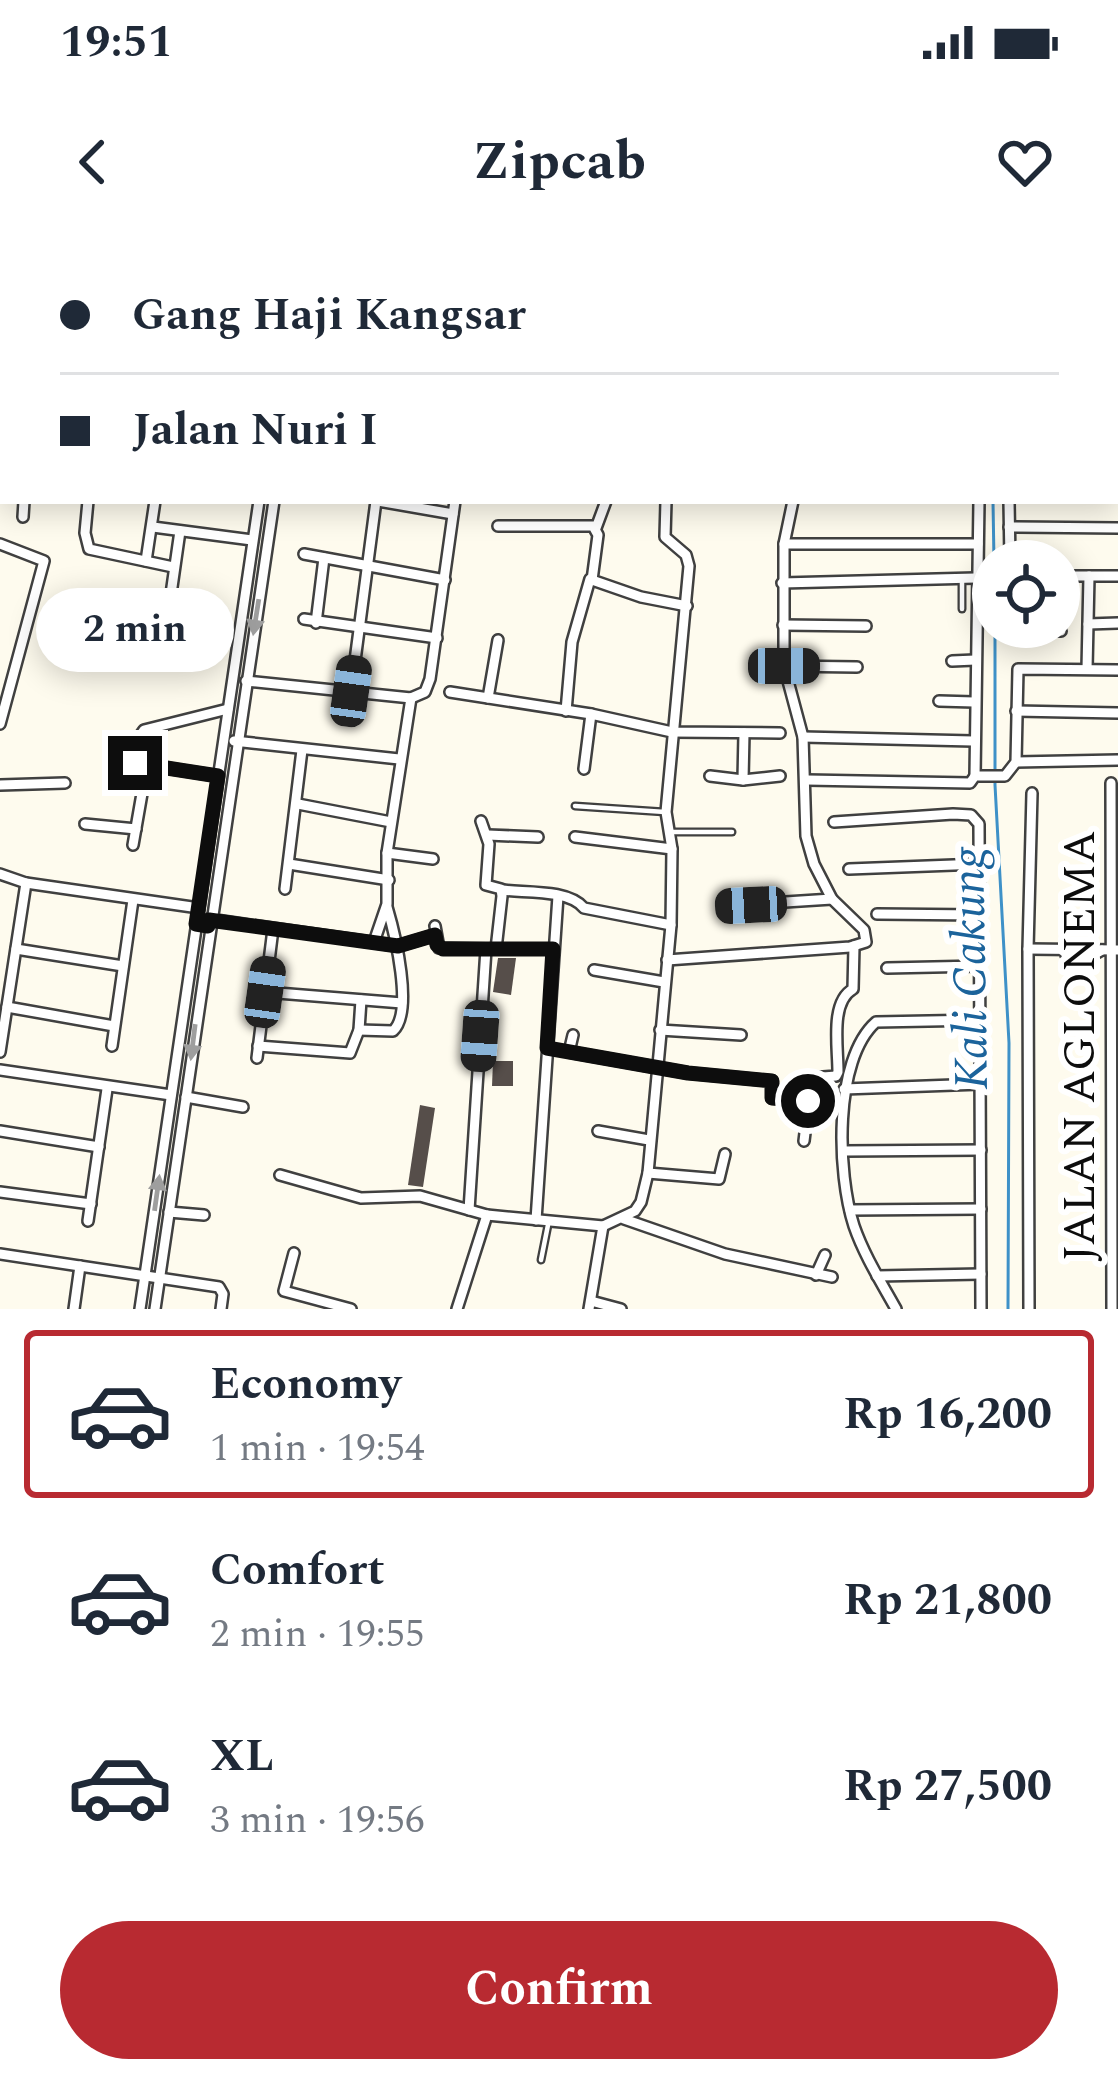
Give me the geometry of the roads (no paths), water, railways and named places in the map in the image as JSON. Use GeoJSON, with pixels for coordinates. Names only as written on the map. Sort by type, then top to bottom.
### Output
{"type":"FeatureCollection","features":[{"type":"Feature","properties":{"kind":"street"},"geometry":{"type":"LineString","coordinates":[[23,517],[24,504]]}},
{"type":"Feature","properties":{"kind":"street"},"geometry":{"type":"LineString","coordinates":[[88,504],[89,549],[172,566]]}},
{"type":"Feature","properties":{"kind":"street"},"geometry":{"type":"LineString","coordinates":[[146,561],[155,504]]}},
{"type":"Feature","properties":{"kind":"street"},"geometry":{"type":"LineString","coordinates":[[154,1309],[186,1097],[218,776],[259,504]]}},
{"type":"Feature","properties":{"kind":"street"},"geometry":{"type":"LineString","coordinates":[[204,903],[237,742],[274,504]]}},
{"type":"Feature","properties":{"kind":"street"},"geometry":{"type":"LineString","coordinates":[[351,691],[377,504]]}},
{"type":"Feature","properties":{"kind":"street"},"geometry":{"type":"LineString","coordinates":[[395,504],[453,514]]}},
{"type":"Feature","properties":{"kind":"street"},"geometry":{"type":"LineString","coordinates":[[246,681],[411,698],[425,692],[455,504]]}},
{"type":"Feature","properties":{"kind":"street"},"geometry":{"type":"LineString","coordinates":[[566,710],[572,642],[605,504]]}},
{"type":"Feature","properties":{"kind":"street"},"geometry":{"type":"LineString","coordinates":[[280,1175],[361,1198],[420,1196],[487,1215],[602,1226],[624,1219],[641,1202],[648,1173],[671,925],[672,849],[666,812],[687,606],[688,561],[665,537],[666,504]]}},
{"type":"Feature","properties":{"kind":"street"},"geometry":{"type":"LineString","coordinates":[[667,960],[866,942],[864,930],[832,899],[806,836],[808,780],[803,737],[784,666],[782,583],[792,504]]}},
{"type":"Feature","properties":{"kind":"street"},"geometry":{"type":"LineString","coordinates":[[978,540],[979,504]]}},
{"type":"Feature","properties":{"kind":"street"},"geometry":{"type":"LineString","coordinates":[[1009,504],[1009,540]]}},
{"type":"Feature","properties":{"kind":"street"},"geometry":{"type":"LineString","coordinates":[[498,526],[580,524],[596,528]]}},
{"type":"Feature","properties":{"kind":"street"},"geometry":{"type":"LineString","coordinates":[[153,527],[252,540]]}},
{"type":"Feature","properties":{"kind":"street"},"geometry":{"type":"LineString","coordinates":[[1009,527],[1118,528]]}},
{"type":"Feature","properties":{"kind":"street"},"geometry":{"type":"LineString","coordinates":[[145,644],[168,615],[180,530]]}},
{"type":"Feature","properties":{"kind":"street"},"geometry":{"type":"LineString","coordinates":[[0,544],[44,561],[0,724]]}},
{"type":"Feature","properties":{"kind":"street"},"geometry":{"type":"LineString","coordinates":[[784,544],[972,544]]}},
{"type":"Feature","properties":{"kind":"street"},"geometry":{"type":"LineString","coordinates":[[304,554],[445,580]]}},
{"type":"Feature","properties":{"kind":"street"},"geometry":{"type":"LineString","coordinates":[[324,557],[310,621],[437,638]]}},
{"type":"Feature","properties":{"kind":"street"},"geometry":{"type":"LineString","coordinates":[[1080,576],[1118,576]]}},
{"type":"Feature","properties":{"kind":"street"},"geometry":{"type":"LineString","coordinates":[[1088,669],[1089,576]]}},
{"type":"Feature","properties":{"kind":"street"},"geometry":{"type":"LineString","coordinates":[[782,583],[972,578]]}},
{"type":"Feature","properties":{"kind":"street"},"geometry":{"type":"LineString","coordinates":[[590,579],[641,597],[687,606]]}},
{"type":"Feature","properties":{"kind":"street"},"geometry":{"type":"LineString","coordinates":[[1088,624],[1118,623]]}},
{"type":"Feature","properties":{"kind":"street"},"geometry":{"type":"LineString","coordinates":[[783,625],[866,626]]}},
{"type":"Feature","properties":{"kind":"street"},"geometry":{"type":"LineString","coordinates":[[488,698],[498,640]]}},
{"type":"Feature","properties":{"kind":"street"},"geometry":{"type":"LineString","coordinates":[[975,648],[973,741],[978,776]]}},
{"type":"Feature","properties":{"kind":"street"},"geometry":{"type":"LineString","coordinates":[[952,661],[975,660]]}},
{"type":"Feature","properties":{"kind":"street"},"geometry":{"type":"LineString","coordinates":[[784,666],[857,667]]}},
{"type":"Feature","properties":{"kind":"street"},"geometry":{"type":"LineString","coordinates":[[808,780],[970,783],[978,776],[1005,776],[1016,762],[1017,674],[1022,667],[1118,670]]}},
{"type":"Feature","properties":{"kind":"street"},"geometry":{"type":"LineString","coordinates":[[450,692],[672,732],[780,733]]}},
{"type":"Feature","properties":{"kind":"street"},"geometry":{"type":"LineString","coordinates":[[374,942],[387,904],[387,854],[411,698]]}},
{"type":"Feature","properties":{"kind":"street"},"geometry":{"type":"LineString","coordinates":[[939,700],[974,701]]}},
{"type":"Feature","properties":{"kind":"street"},"geometry":{"type":"LineString","coordinates":[[135,763],[144,730],[228,709]]}},
{"type":"Feature","properties":{"kind":"street"},"geometry":{"type":"LineString","coordinates":[[1016,711],[1118,713]]}},
{"type":"Feature","properties":{"kind":"street"},"geometry":{"type":"LineString","coordinates":[[584,769],[591,714]]}},
{"type":"Feature","properties":{"kind":"street"},"geometry":{"type":"LineString","coordinates":[[743,780],[744,734]]}},
{"type":"Feature","properties":{"kind":"street"},"geometry":{"type":"LineString","coordinates":[[803,737],[973,741]]}},
{"type":"Feature","properties":{"kind":"street"},"geometry":{"type":"LineString","coordinates":[[223,740],[399,759]]}},
{"type":"Feature","properties":{"kind":"street"},"geometry":{"type":"LineString","coordinates":[[285,889],[302,750]]}},
{"type":"Feature","properties":{"kind":"street"},"geometry":{"type":"LineString","coordinates":[[115,760],[218,776]]}},
{"type":"Feature","properties":{"kind":"street"},"geometry":{"type":"LineString","coordinates":[[1016,762],[1118,760]]}},
{"type":"Feature","properties":{"kind":"street"},"geometry":{"type":"LineString","coordinates":[[133,845],[147,765]]}},
{"type":"Feature","properties":{"kind":"street"},"geometry":{"type":"LineString","coordinates":[[710,776],[743,780],[780,776]]}},
{"type":"Feature","properties":{"kind":"street","name":"JALAN AGLONEMA"},"geometry":{"type":"LineString","coordinates":[[1111,783],[1112,1309]]}},
{"type":"Feature","properties":{"kind":"street"},"geometry":{"type":"LineString","coordinates":[[0,785],[65,784]]}},
{"type":"Feature","properties":{"kind":"street"},"geometry":{"type":"LineString","coordinates":[[1028,1309],[1032,793]]}},
{"type":"Feature","properties":{"kind":"street"},"geometry":{"type":"LineString","coordinates":[[298,804],[391,822]]}},
{"type":"Feature","properties":{"kind":"street"},"geometry":{"type":"LineString","coordinates":[[834,822],[971,815],[979,824],[981,1309]]}},
{"type":"Feature","properties":{"kind":"street"},"geometry":{"type":"LineString","coordinates":[[481,821],[488,835],[486,885],[558,896],[578,901],[584,908],[671,925]]}},
{"type":"Feature","properties":{"kind":"street"},"geometry":{"type":"LineString","coordinates":[[85,824],[136,830]]}},
{"type":"Feature","properties":{"kind":"street"},"geometry":{"type":"LineString","coordinates":[[488,835],[538,838]]}},
{"type":"Feature","properties":{"kind":"street"},"geometry":{"type":"LineString","coordinates":[[575,837],[672,849]]}},
{"type":"Feature","properties":{"kind":"street"},"geometry":{"type":"LineString","coordinates":[[387,854],[433,859]]}},
{"type":"Feature","properties":{"kind":"street"},"geometry":{"type":"LineString","coordinates":[[289,863],[388,880]]}},
{"type":"Feature","properties":{"kind":"street"},"geometry":{"type":"LineString","coordinates":[[849,869],[980,864]]}},
{"type":"Feature","properties":{"kind":"street"},"geometry":{"type":"LineString","coordinates":[[0,874],[26,883],[133,900],[204,903]]}},
{"type":"Feature","properties":{"kind":"street"},"geometry":{"type":"LineString","coordinates":[[0,1052],[26,883]]}},
{"type":"Feature","properties":{"kind":"street"},"geometry":{"type":"LineString","coordinates":[[469,1210],[491,949],[502,890]]}},
{"type":"Feature","properties":{"kind":"street"},"geometry":{"type":"LineString","coordinates":[[542,1220],[558,896]]}},
{"type":"Feature","properties":{"kind":"street"},"geometry":{"type":"LineString","coordinates":[[725,906],[832,899]]}},
{"type":"Feature","properties":{"kind":"street"},"geometry":{"type":"LineString","coordinates":[[112,1046],[133,900]]}},
{"type":"Feature","properties":{"kind":"street"},"geometry":{"type":"LineString","coordinates":[[359,1030],[398,1029],[402,1003],[398,946],[387,904]]}},
{"type":"Feature","properties":{"kind":"street"},"geometry":{"type":"LineString","coordinates":[[877,914],[980,915]]}},
{"type":"Feature","properties":{"kind":"street"},"geometry":{"type":"LineString","coordinates":[[205,923],[398,946],[436,936],[491,949],[553,949]]}},
{"type":"Feature","properties":{"kind":"street"},"geometry":{"type":"LineString","coordinates":[[140,1309],[171,1095],[205,923]]}},
{"type":"Feature","properties":{"kind":"street"},"geometry":{"type":"LineString","coordinates":[[273,929],[258,1052],[350,1053],[359,1030],[362,1000]]}},
{"type":"Feature","properties":{"kind":"street"},"geometry":{"type":"LineString","coordinates":[[803,1141],[810,1078],[838,1072],[838,1006],[846,992],[853,991],[854,946]]}},
{"type":"Feature","properties":{"kind":"street"},"geometry":{"type":"LineString","coordinates":[[16,949],[123,967]]}},
{"type":"Feature","properties":{"kind":"street"},"geometry":{"type":"LineString","coordinates":[[1028,952],[1110,950]]}},
{"type":"Feature","properties":{"kind":"street"},"geometry":{"type":"LineString","coordinates":[[887,968],[980,966]]}},
{"type":"Feature","properties":{"kind":"street"},"geometry":{"type":"LineString","coordinates":[[594,970],[664,982]]}},
{"type":"Feature","properties":{"kind":"street"},"geometry":{"type":"LineString","coordinates":[[265,992],[402,1003]]}},
{"type":"Feature","properties":{"kind":"street"},"geometry":{"type":"LineString","coordinates":[[7,1007],[114,1026]]}},
{"type":"Feature","properties":{"kind":"street"},"geometry":{"type":"LineString","coordinates":[[896,1309],[850,1210],[844,1089],[856,1046],[876,1022],[981,1020]]}},
{"type":"Feature","properties":{"kind":"street"},"geometry":{"type":"LineString","coordinates":[[660,1030],[741,1035]]}},
{"type":"Feature","properties":{"kind":"street"},"geometry":{"type":"LineString","coordinates":[[569,1052],[573,1035]]}},
{"type":"Feature","properties":{"kind":"street"},"geometry":{"type":"LineString","coordinates":[[547,1048],[656,1068],[772,1081],[772,1098],[809,1100]]}},
{"type":"Feature","properties":{"kind":"street"},"geometry":{"type":"LineString","coordinates":[[0,1070],[171,1095]]}},
{"type":"Feature","properties":{"kind":"street"},"geometry":{"type":"LineString","coordinates":[[844,1089],[981,1084]]}},
{"type":"Feature","properties":{"kind":"street"},"geometry":{"type":"LineString","coordinates":[[88,1221],[107,1089]]}},
{"type":"Feature","properties":{"kind":"street"},"geometry":{"type":"LineString","coordinates":[[186,1097],[243,1107]]}},
{"type":"Feature","properties":{"kind":"street"},"geometry":{"type":"LineString","coordinates":[[0,1131],[99,1147]]}},
{"type":"Feature","properties":{"kind":"street"},"geometry":{"type":"LineString","coordinates":[[598,1131],[649,1140]]}},
{"type":"Feature","properties":{"kind":"street"},"geometry":{"type":"LineString","coordinates":[[844,1151],[981,1150]]}},
{"type":"Feature","properties":{"kind":"street"},"geometry":{"type":"LineString","coordinates":[[648,1173],[718,1179],[725,1154]]}},
{"type":"Feature","properties":{"kind":"street"},"geometry":{"type":"LineString","coordinates":[[0,1192],[91,1204]]}},
{"type":"Feature","properties":{"kind":"street"},"geometry":{"type":"LineString","coordinates":[[850,1210],[981,1209]]}},
{"type":"Feature","properties":{"kind":"street"},"geometry":{"type":"LineString","coordinates":[[169,1212],[204,1215]]}},
{"type":"Feature","properties":{"kind":"street"},"geometry":{"type":"LineString","coordinates":[[457,1309],[487,1215]]}},
{"type":"Feature","properties":{"kind":"street"},"geometry":{"type":"LineString","coordinates":[[624,1219],[725,1254],[832,1276]]}},
{"type":"Feature","properties":{"kind":"street"},"geometry":{"type":"LineString","coordinates":[[602,1226],[590,1305],[621,1309]]}},
{"type":"Feature","properties":{"kind":"street"},"geometry":{"type":"LineString","coordinates":[[294,1253],[284,1291],[351,1309]]}},
{"type":"Feature","properties":{"kind":"street"},"geometry":{"type":"LineString","coordinates":[[0,1254],[219,1287],[221,1309]]}},
{"type":"Feature","properties":{"kind":"street"},"geometry":{"type":"LineString","coordinates":[[816,1275],[825,1255]]}},
{"type":"Feature","properties":{"kind":"street"},"geometry":{"type":"LineString","coordinates":[[74,1309],[80,1266]]}},
{"type":"Feature","properties":{"kind":"street"},"geometry":{"type":"LineString","coordinates":[[878,1276],[981,1274]]}},
{"type":"Feature","properties":{"kind":"lane"},"geometry":{"type":"LineString","coordinates":[[962,578],[962,609]]}},
{"type":"Feature","properties":{"kind":"lane"},"geometry":{"type":"LineString","coordinates":[[575,806],[666,812]]}},
{"type":"Feature","properties":{"kind":"lane"},"geometry":{"type":"LineString","coordinates":[[670,832],[732,832]]}},
{"type":"Feature","properties":{"kind":"lane"},"geometry":{"type":"LineString","coordinates":[[541,1260],[542,1220]]}},
{"type":"Feature","properties":{"kind":"waterway","name":"Kali Cakung"},"geometry":{"type":"LineString","coordinates":[[993,504],[994,540]]}},
{"type":"Feature","properties":{"kind":"waterway","name":"Kali Cakung"},"geometry":{"type":"LineString","coordinates":[[995,648],[995,785],[1009,1043],[1008,1309]]}}]}
